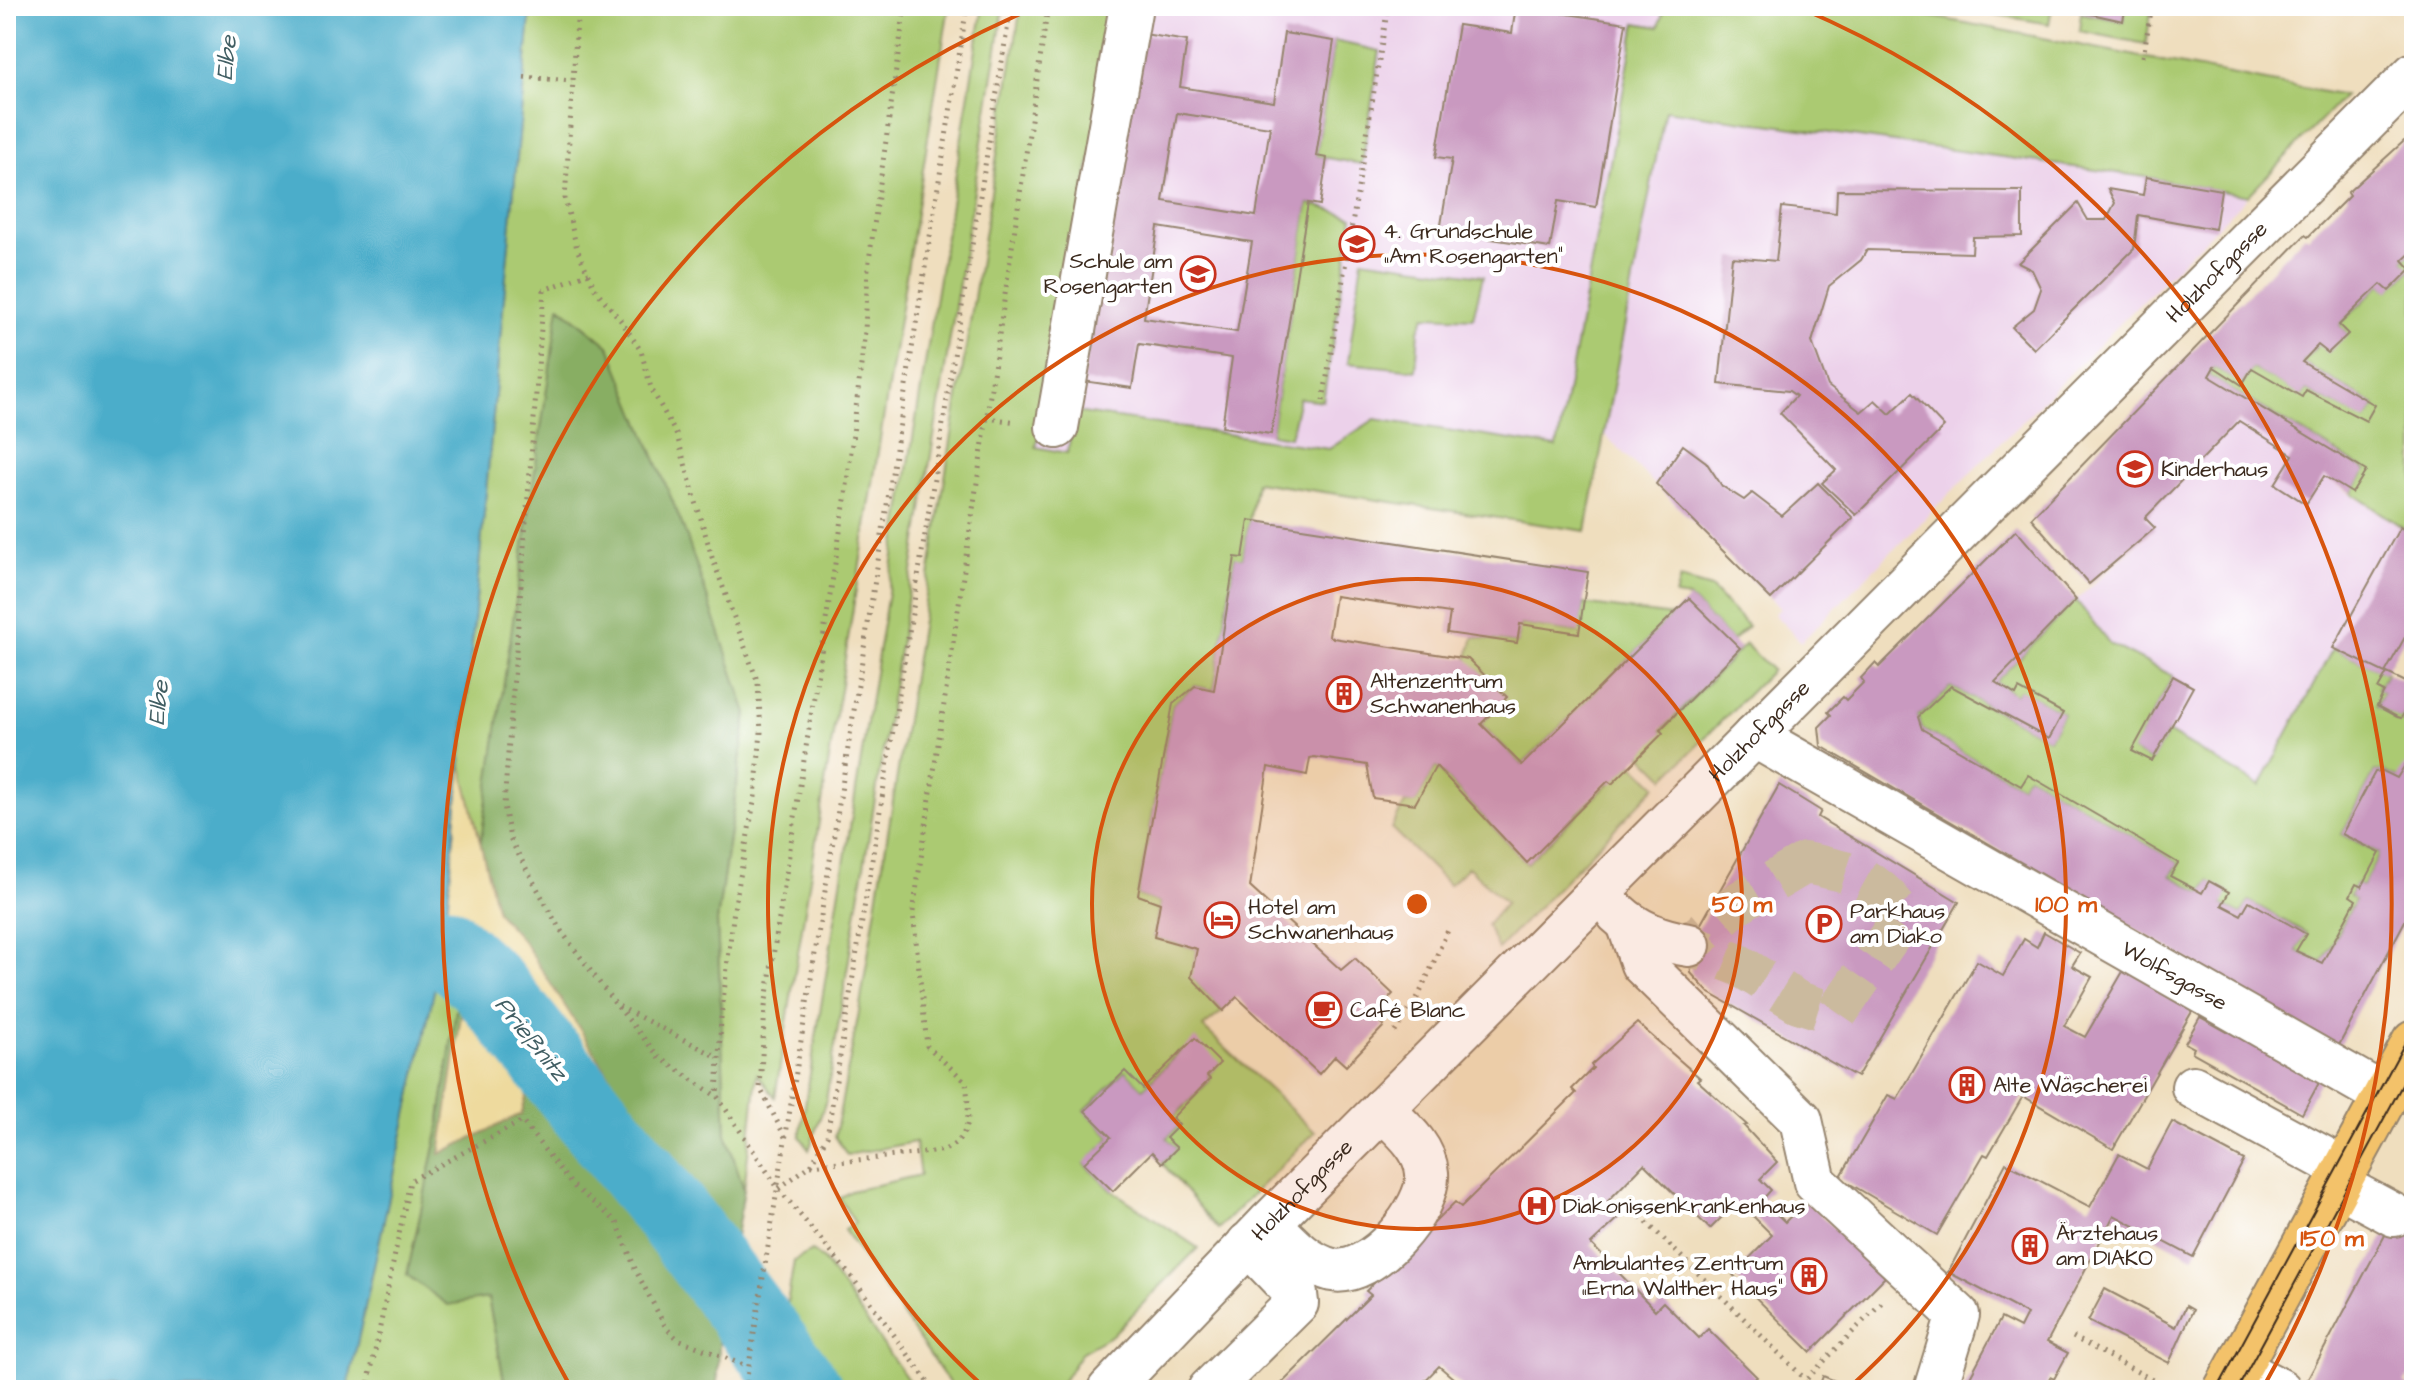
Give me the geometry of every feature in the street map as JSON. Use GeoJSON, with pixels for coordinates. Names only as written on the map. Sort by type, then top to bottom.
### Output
{"type":"FeatureCollection","features":[{"type":"Feature","properties":{"kind":"main road"},"geometry":{"type":"LineString","coordinates":[[2232,1379],[2414,1043]]}},
{"type":"Feature","properties":{"kind":"street"},"geometry":{"type":"LineString","coordinates":[[1057,427],[1131,6]]}},
{"type":"Feature","properties":{"kind":"street","name":"Holzhofgasse"},"geometry":{"type":"LineString","coordinates":[[1109,1390],[1258,1234],[2414,74]]}},
{"type":"Feature","properties":{"kind":"street","name":"Wolfsgasse"},"geometry":{"type":"LineString","coordinates":[[1754,736],[2385,1096]]}},
{"type":"Feature","properties":{"kind":"street"},"geometry":{"type":"LineString","coordinates":[[1597,893],[1628,923],[1662,941],[1689,945]]}},
{"type":"Feature","properties":{"kind":"street"},"geometry":{"type":"LineString","coordinates":[[1628,923],[1642,964],[1801,1120],[1815,1182],[1958,1315],[1935,1390]]}},
{"type":"Feature","properties":{"kind":"street"},"geometry":{"type":"LineString","coordinates":[[2193,1087],[2342,1177],[2394,1215]]}},
{"type":"Feature","properties":{"kind":"street"},"geometry":{"type":"LineString","coordinates":[[1258,1234],[1314,1264],[1336,1271],[1359,1266],[1408,1224],[1427,1192],[1427,1170],[1411,1137],[1382,1109]]}},
{"type":"Feature","properties":{"kind":"street"},"geometry":{"type":"LineString","coordinates":[[1209,1390],[1297,1303],[1296,1294],[1258,1234]]}},
{"type":"Feature","properties":{"kind":"street"},"geometry":{"type":"LineString","coordinates":[[2232,1379],[2280,1390]]}},
{"type":"Feature","properties":{"kind":"path"},"geometry":{"type":"LineString","coordinates":[[578,6],[565,199],[577,249],[595,289],[641,351],[651,388],[677,436],[712,557],[758,683],[761,732],[755,797],[734,909],[718,1057],[717,1096]]}},
{"type":"Feature","properties":{"kind":"path"},"geometry":{"type":"LineString","coordinates":[[786,1138],[760,1088],[765,1007],[846,494],[865,331],[868,268],[905,6]]}},
{"type":"Feature","properties":{"kind":"path"},"geometry":{"type":"LineString","coordinates":[[745,1390],[746,1366],[772,1229],[967,6]]}},
{"type":"Feature","properties":{"kind":"path"},"geometry":{"type":"LineString","coordinates":[[778,1188],[811,1165],[827,1136],[1011,6]]}},
{"type":"Feature","properties":{"kind":"path"},"geometry":{"type":"LineString","coordinates":[[811,1165],[941,1151],[952,1147],[964,1134],[969,1122],[963,1075],[927,1046],[913,912],[1048,6]]}},
{"type":"Feature","properties":{"kind":"path"},"geometry":{"type":"LineString","coordinates":[[1323,401],[1388,6]]}},
{"type":"Feature","properties":{"kind":"path"},"geometry":{"type":"LineString","coordinates":[[2143,57],[2152,6]]}},
{"type":"Feature","properties":{"kind":"path"},"geometry":{"type":"LineString","coordinates":[[524,77],[572,81]]}},
{"type":"Feature","properties":{"kind":"path"},"geometry":{"type":"LineString","coordinates":[[589,273],[544,290],[504,805],[510,839],[559,928],[616,1005],[659,1057],[717,1096],[778,1188],[854,1280],[934,1390]]}},
{"type":"Feature","properties":{"kind":"path"},"geometry":{"type":"LineString","coordinates":[[1394,1033],[1419,995],[1449,928]]}},
{"type":"Feature","properties":{"kind":"path"},"geometry":{"type":"LineString","coordinates":[[616,1005],[718,1057]]}},
{"type":"Feature","properties":{"kind":"path"},"geometry":{"type":"LineString","coordinates":[[367,1390],[410,1181],[522,1121],[572,1185],[617,1222],[636,1271],[666,1328],[678,1339],[746,1366]]}},
{"type":"Feature","properties":{"kind":"path"},"geometry":{"type":"LineString","coordinates":[[1615,1209],[1628,1204],[1806,1380]]}},
{"type":"Feature","properties":{"kind":"path"},"geometry":{"type":"LineString","coordinates":[[1796,1390],[1910,1272]]}},
{"type":"Feature","properties":{"kind":"path"},"geometry":{"type":"LineString","coordinates":[[2073,1337],[2171,1390]]}},
{"type":"Feature","properties":{"kind":"shaded area"},"geometry":{"type":"Polygon","coordinates":[[[1120,6],[1631,6],[1663,12],[1659,27],[2146,177],[2248,196],[1801,642],[1774,614],[1780,609],[1771,599],[1604,434],[1586,531],[1036,447],[1120,6]]]}},
{"type":"Feature","properties":{"kind":"shaded area"},"geometry":{"type":"Polygon","coordinates":[[[2239,421],[2293,455],[2275,484],[2306,504],[2324,476],[2400,527],[2260,786],[2168,732],[2192,686],[2110,644],[2076,600],[2154,529],[2145,518],[2239,421]]]}},
{"type":"Feature","properties":{"kind":"green space"},"geometry":{"type":"Polygon","coordinates":[[[531,6],[949,6],[775,1097],[757,1074],[744,1190],[726,1134],[717,921],[747,713],[609,346],[560,306],[438,1133],[407,1275],[488,1298],[506,1390],[347,1390],[444,945],[531,6]]]}},
{"type":"Feature","properties":{"kind":"green space"},"geometry":{"type":"Polygon","coordinates":[[[983,6],[1004,6],[826,1100],[809,1150],[800,1136],[983,6]]]}},
{"type":"Feature","properties":{"kind":"green space"},"geometry":{"type":"Polygon","coordinates":[[[1021,6],[1120,6],[1036,447],[1067,453],[1076,412],[1329,449],[1375,419],[1557,447],[1636,23],[1659,27],[1663,13],[1631,6],[1877,6],[2344,96],[2248,196],[2146,177],[1665,110],[1586,531],[1256,482],[1243,558],[1235,558],[1214,690],[1195,686],[1173,704],[1138,895],[1160,903],[1154,937],[1197,949],[1192,977],[1223,1011],[1203,1027],[1315,1132],[1218,1229],[1162,1163],[1176,1148],[1166,1138],[1179,1125],[1172,1118],[1210,1080],[1207,1076],[1219,1063],[1180,1051],[1143,1089],[1125,1071],[1085,1110],[1111,1137],[1085,1164],[1113,1191],[1198,1248],[1112,1335],[1082,1352],[1057,1390],[954,1390],[844,1230],[855,1223],[839,1198],[851,1191],[920,1175],[915,1142],[847,1155],[835,1136],[859,1012],[1021,6]]]}},
{"type":"Feature","properties":{"kind":"green space"},"geometry":{"type":"Polygon","coordinates":[[[1983,6],[2052,7],[2049,24],[1982,12],[1983,6]]]}},
{"type":"Feature","properties":{"kind":"green space"},"geometry":{"type":"Polygon","coordinates":[[[2126,6],[2152,6],[2146,44],[2079,31],[2081,13],[2123,21],[2126,6]]]}},
{"type":"Feature","properties":{"kind":"green space"},"geometry":{"type":"Polygon","coordinates":[[[1334,41],[1380,51],[1362,164],[1316,156],[1334,41]]]}},
{"type":"Feature","properties":{"kind":"green space"},"geometry":{"type":"Polygon","coordinates":[[[1308,203],[1353,217],[1323,401],[1299,398],[1290,437],[1271,434],[1308,203]]]}},
{"type":"Feature","properties":{"kind":"green space"},"geometry":{"type":"Polygon","coordinates":[[[2414,250],[2414,535],[2352,493],[2366,470],[2209,376],[2214,367],[2242,384],[2252,368],[2302,396],[2306,390],[2366,420],[2375,405],[2302,362],[2318,345],[2347,334],[2339,325],[2381,284],[2389,290],[2410,270],[2403,260],[2414,250]]]}},
{"type":"Feature","properties":{"kind":"green space"},"geometry":{"type":"Polygon","coordinates":[[[1362,259],[1483,276],[1473,318],[1425,316],[1419,330],[1416,370],[1348,363],[1362,259]]]}},
{"type":"Feature","properties":{"kind":"green space"},"geometry":{"type":"Polygon","coordinates":[[[559,306],[609,346],[684,529],[747,713],[717,921],[726,1134],[744,1190],[720,1328],[717,1390],[506,1390],[488,1298],[448,1305],[407,1275],[438,1133],[559,306]]]}},
{"type":"Feature","properties":{"kind":"green space"},"geometry":{"type":"Polygon","coordinates":[[[1680,579],[1711,588],[1748,626],[1732,641],[1689,598],[1675,596],[1680,579]]]}},
{"type":"Feature","properties":{"kind":"green space"},"geometry":{"type":"Polygon","coordinates":[[[2076,600],[2110,644],[2173,676],[2133,751],[2151,761],[2168,732],[2260,786],[2333,648],[2387,673],[2378,688],[2384,692],[2377,706],[2401,718],[2405,712],[2414,717],[2414,732],[2408,744],[2414,747],[2414,769],[2397,778],[2383,771],[2375,772],[2342,834],[2380,853],[2362,887],[2356,884],[2350,896],[2356,900],[2322,963],[2296,951],[2306,933],[2249,901],[2241,915],[2222,905],[2209,881],[2202,893],[2171,876],[2178,863],[2028,775],[2021,786],[1922,729],[1918,717],[1951,686],[2049,739],[2063,713],[2019,690],[2016,695],[1995,682],[2076,600]]]}},
{"type":"Feature","properties":{"kind":"green space"},"geometry":{"type":"Polygon","coordinates":[[[1583,604],[1672,616],[1522,765],[1481,724],[1506,697],[1467,660],[1474,637],[1517,643],[1520,624],[1578,633],[1583,604]]]}},
{"type":"Feature","properties":{"kind":"green space"},"geometry":{"type":"Polygon","coordinates":[[[1745,644],[1772,670],[1665,778],[1640,753],[1745,644]]]}},
{"type":"Feature","properties":{"kind":"green space"},"geometry":{"type":"Polygon","coordinates":[[[1631,762],[1656,786],[1498,949],[1487,925],[1506,903],[1468,867],[1449,885],[1391,828],[1405,803],[1415,803],[1436,766],[1527,863],[1631,762]]]}},
{"type":"Feature","properties":{"kind":"green space"},"geometry":{"type":"Polygon","coordinates":[[[812,1251],[824,1261],[915,1390],[773,1390],[794,1261],[812,1251]]]}},
{"type":"Feature","properties":{"kind":"sand"},"geometry":{"type":"Polygon","coordinates":[[[461,762],[497,912],[524,942],[640,1123],[500,980],[444,934],[461,762]]]}},
{"type":"Feature","properties":{"kind":"sand"},"geometry":{"type":"Polygon","coordinates":[[[467,976],[537,1061],[521,1114],[440,1154],[467,976]]]}},
{"type":"Feature","properties":{"kind":"water","name":"Elbe"},"geometry":{"type":"Polygon","coordinates":[[[6,6],[531,6],[444,945],[347,1390],[6,1390],[6,6]]]}},
{"type":"Feature","properties":{"kind":"building"},"geometry":{"type":"Polygon","coordinates":[[[1516,6],[1626,23],[1596,207],[1558,201],[1550,248],[1440,231],[1452,159],[1436,157],[1458,25],[1512,33],[1516,6]]]}},
{"type":"Feature","properties":{"kind":"building"},"geometry":{"type":"Polygon","coordinates":[[[2055,6],[2126,6],[2123,21],[2055,6]]]}},
{"type":"Feature","properties":{"kind":"building","name":"Schule am Rosengarten"},"geometry":{"type":"Polygon","coordinates":[[[1138,33],[1187,41],[1180,87],[1274,102],[1284,33],[1334,41],[1316,156],[1327,158],[1320,205],[1308,203],[1271,434],[1222,427],[1232,358],[1139,344],[1132,388],[1083,381],[1138,33]],[[1177,113],[1163,201],[1256,216],[1270,127],[1177,113]],[[1158,227],[1144,318],[1237,332],[1252,242],[1158,227]]]}},
{"type":"Feature","properties":{"kind":"building"},"geometry":{"type":"Polygon","coordinates":[[[2414,132],[2414,250],[2403,260],[2411,269],[2389,291],[2381,284],[2339,325],[2348,334],[2328,353],[2318,345],[2302,362],[2375,405],[2366,421],[2306,390],[2302,397],[2252,368],[2242,385],[2214,367],[2209,376],[2366,471],[2352,493],[2324,476],[2306,504],[2275,484],[2293,455],[2239,421],[2145,518],[2155,528],[2089,584],[2031,518],[2305,235],[2308,237],[2349,196],[2347,193],[2414,132]]]}},
{"type":"Feature","properties":{"kind":"building"},"geometry":{"type":"Polygon","coordinates":[[[2146,177],[2221,190],[2215,229],[2138,215],[2134,249],[2034,349],[2012,327],[2034,309],[2041,289],[2032,270],[2018,263],[2078,203],[2088,220],[2106,220],[2115,203],[2108,189],[2143,195],[2146,177]]]}},
{"type":"Feature","properties":{"kind":"building"},"geometry":{"type":"Polygon","coordinates":[[[1837,190],[2022,191],[2022,236],[1973,237],[1972,253],[1867,250],[1861,260],[1829,286],[1812,342],[1828,386],[1861,412],[1875,400],[1890,414],[1912,393],[1944,427],[1856,515],[1822,483],[1836,470],[1780,413],[1796,396],[1789,391],[1719,384],[1732,257],[1776,261],[1782,207],[1836,213],[1837,190]]]}},
{"type":"Feature","properties":{"kind":"building"},"geometry":{"type":"Polygon","coordinates":[[[1683,445],[1706,462],[1722,486],[1744,500],[1752,493],[1782,516],[1818,483],[1853,518],[1771,599],[1656,484],[1683,445]]]}},
{"type":"Feature","properties":{"kind":"building"},"geometry":{"type":"Polygon","coordinates":[[[1249,520],[1588,572],[1579,633],[1520,624],[1517,643],[1447,633],[1450,613],[1335,596],[1329,636],[1333,638],[1468,659],[1507,697],[1481,724],[1522,765],[1689,598],[1740,648],[1660,730],[1663,733],[1612,784],[1608,781],[1527,863],[1436,766],[1415,804],[1373,798],[1367,765],[1314,757],[1310,758],[1307,775],[1268,767],[1250,887],[1341,970],[1355,958],[1393,994],[1372,1016],[1384,1026],[1346,1066],[1335,1056],[1319,1074],[1237,997],[1223,1011],[1191,977],[1197,949],[1154,937],[1160,903],[1138,895],[1173,704],[1195,686],[1214,690],[1235,557],[1243,558],[1249,520]]]}},
{"type":"Feature","properties":{"kind":"building"},"geometry":{"type":"Polygon","coordinates":[[[2400,527],[2414,535],[2414,621],[2385,673],[2333,648],[2400,527]]]}},
{"type":"Feature","properties":{"kind":"building"},"geometry":{"type":"Polygon","coordinates":[[[2016,530],[2076,600],[1995,682],[2016,695],[2019,689],[2063,713],[2049,739],[1951,686],[1918,717],[1922,729],[2021,786],[2028,775],[2141,841],[2178,863],[2170,876],[2202,893],[2209,881],[2229,892],[2222,905],[2241,915],[2249,901],[2306,934],[2296,951],[2322,963],[2356,900],[2350,896],[2356,884],[2362,887],[2380,853],[2342,834],[2375,772],[2383,771],[2397,778],[2405,765],[2414,769],[2414,904],[2338,1047],[1821,746],[1819,727],[1831,715],[1828,712],[1843,697],[1846,700],[1864,682],[1861,678],[1875,663],[1879,667],[2016,530]]]}},
{"type":"Feature","properties":{"kind":"building"},"geometry":{"type":"Polygon","coordinates":[[[2387,673],[2414,686],[2414,717],[2405,712],[2401,718],[2397,717],[2377,706],[2384,692],[2378,689],[2387,673]]]}},
{"type":"Feature","properties":{"kind":"building"},"geometry":{"type":"Polygon","coordinates":[[[2173,676],[2193,687],[2152,761],[2132,751],[2173,676]]]}},
{"type":"Feature","properties":{"kind":"building","name":"Parkhaus am Diako"},"geometry":{"type":"Polygon","coordinates":[[[1779,785],[1821,811],[1818,817],[1959,902],[1857,1077],[1708,992],[1691,973],[1689,945],[1779,785]]]}},
{"type":"Feature","properties":{"kind":"building","name":"Alte Wäscherei"},"geometry":{"type":"Polygon","coordinates":[[[2044,932],[2080,953],[2072,966],[2092,977],[2064,1026],[2085,1037],[2125,968],[2194,1008],[2113,1149],[2023,1096],[1988,1156],[1984,1154],[1937,1235],[1840,1178],[1888,1095],[1897,1099],[1977,961],[2003,976],[2024,939],[2037,947],[2044,932]]]}},
{"type":"Feature","properties":{"kind":"building"},"geometry":{"type":"Polygon","coordinates":[[[2200,1017],[2227,1032],[2229,1029],[2320,1081],[2302,1114],[2192,1052],[2194,1048],[2185,1043],[2200,1017]]]}},
{"type":"Feature","properties":{"kind":"building","name":"Diakonissenkrankenhaus"},"geometry":{"type":"Polygon","coordinates":[[[1637,1023],[1700,1078],[1697,1080],[1747,1125],[1744,1126],[1777,1162],[1760,1179],[1771,1190],[1762,1200],[1785,1222],[1806,1201],[1885,1277],[1811,1352],[1733,1275],[1772,1235],[1741,1204],[1738,1207],[1735,1204],[1710,1229],[1644,1164],[1608,1201],[1622,1215],[1591,1244],[1655,1310],[1663,1302],[1699,1338],[1708,1329],[1757,1377],[1743,1390],[1467,1390],[1439,1366],[1416,1390],[1275,1390],[1371,1295],[1366,1291],[1455,1202],[1461,1207],[1576,1093],[1572,1089],[1593,1068],[1591,1065],[1637,1023]]]}},
{"type":"Feature","properties":{"kind":"building"},"geometry":{"type":"Polygon","coordinates":[[[1195,1038],[1220,1063],[1207,1076],[1210,1079],[1172,1118],[1179,1125],[1166,1138],[1177,1148],[1162,1163],[1152,1152],[1113,1191],[1084,1163],[1111,1137],[1085,1111],[1125,1071],[1143,1089],[1195,1038]]]}},
{"type":"Feature","properties":{"kind":"building"},"geometry":{"type":"Polygon","coordinates":[[[2172,1122],[2244,1160],[2193,1257],[2114,1215],[2047,1342],[2068,1353],[2054,1379],[2050,1377],[2044,1390],[1963,1390],[2001,1318],[2020,1328],[2027,1314],[1948,1272],[2006,1163],[2090,1207],[2119,1154],[2147,1169],[2172,1122]]]}},
{"type":"Feature","properties":{"kind":"building"},"geometry":{"type":"Polygon","coordinates":[[[2414,1181],[2414,1369],[2404,1383],[2412,1390],[2302,1390],[2414,1181]]]}},
{"type":"Feature","properties":{"kind":"building"},"geometry":{"type":"Polygon","coordinates":[[[2105,1289],[2176,1327],[2186,1306],[2193,1310],[2169,1363],[2088,1321],[2105,1289]]]}},
{"type":"Feature","properties":{"kind":"building"},"geometry":{"type":"Polygon","coordinates":[[[1823,1376],[1857,1390],[1818,1390],[1823,1376]]]}},
{"type":"Feature","properties":{"kind":"waterway","name":"Prießnitz"},"geometry":{"type":"LineString","coordinates":[[342,909],[444,945],[486,983],[675,1218],[804,1390]]}},
{"type":"Feature","properties":{"kind":"tunnel"},"geometry":{"type":"LineString","coordinates":[[1805,863],[1861,878],[1882,893],[1903,917],[1836,1014],[1798,1002],[1739,965],[1689,945],[1736,904],[1805,863]]}},
{"type":"Feature","properties":{"kind":"tram line"},"geometry":{"type":"LineString","coordinates":[[2217,1390],[2414,1026]]}},
{"type":"Feature","properties":{"kind":"tram line"},"geometry":{"type":"LineString","coordinates":[[2237,1390],[2414,1063]]}},
{"type":"Feature","properties":{"kind":"place","name":"4. Grundschule „Am Rosengarten“"},"geometry":{"type":"Point","coordinates":[1357,244]}},
{"type":"Feature","properties":{"kind":"place","name":"Schule am Rosengarten"},"geometry":{"type":"Point","coordinates":[1198,274]}},
{"type":"Feature","properties":{"kind":"place","name":"Kinderhaus"},"geometry":{"type":"Point","coordinates":[2135,469]}},
{"type":"Feature","properties":{"kind":"place","name":"Altenzentrum Schwanenhaus"},"geometry":{"type":"Point","coordinates":[1344,694]}},
{"type":"Feature","properties":{"kind":"place","name":"Hotel am Schwanenhaus"},"geometry":{"type":"Point","coordinates":[1222,920]}},
{"type":"Feature","properties":{"kind":"place","name":"Parkhaus am Diako"},"geometry":{"type":"Point","coordinates":[1824,924]}},
{"type":"Feature","properties":{"kind":"place","name":"Café Blanc"},"geometry":{"type":"Point","coordinates":[1324,1010]}},
{"type":"Feature","properties":{"kind":"place","name":"Alte Wäscherei"},"geometry":{"type":"Point","coordinates":[1967,1085]}},
{"type":"Feature","properties":{"kind":"place","name":"Diakonissenkrankenhaus"},"geometry":{"type":"Point","coordinates":[1537,1206]}},
{"type":"Feature","properties":{"kind":"place","name":"Ärztehaus am DIAKO"},"geometry":{"type":"Point","coordinates":[2030,1246]}},
{"type":"Feature","properties":{"kind":"place","name":"Ambulantes Zentrum „Erna Walther Haus“"},"geometry":{"type":"Point","coordinates":[1809,1276]}}]}
